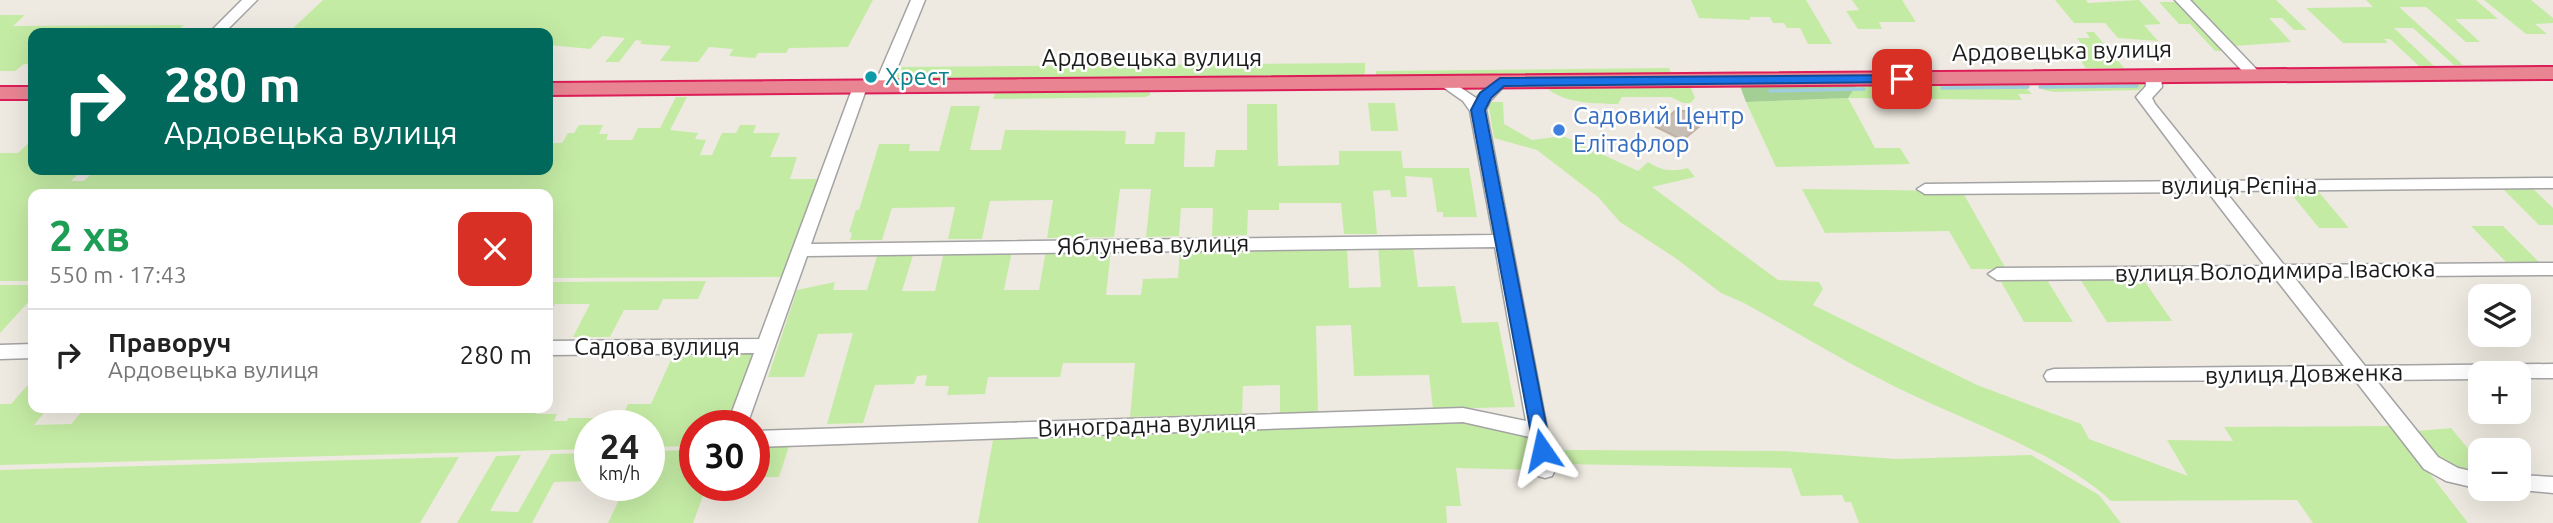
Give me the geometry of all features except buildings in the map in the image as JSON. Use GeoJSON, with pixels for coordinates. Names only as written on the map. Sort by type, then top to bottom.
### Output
{"type":"FeatureCollection","features":[{"type":"Feature","properties":{"kind":"highway","name":"Ардовецька вулиця"},"geometry":{"type":"LineString","coordinates":[[553,89],[2553,73]]}},
{"type":"Feature","properties":{"kind":"highway"},"geometry":{"type":"LineString","coordinates":[[0,93],[28,93]]}},
{"type":"Feature","properties":{"kind":"street"},"geometry":{"type":"LineString","coordinates":[[221,28],[250,0]]}},
{"type":"Feature","properties":{"kind":"street"},"geometry":{"type":"LineString","coordinates":[[881,86],[918,0]]}},
{"type":"Feature","properties":{"kind":"street"},"geometry":{"type":"LineString","coordinates":[[2182,0],[2255,76]]}},
{"type":"Feature","properties":{"kind":"street"},"geometry":{"type":"LineString","coordinates":[[2153,76],[2155,83],[2146,94],[2145,101],[2431,463],[2453,475],[2468,478]]}},
{"type":"Feature","properties":{"kind":"street"},"geometry":{"type":"LineString","coordinates":[[1445,82],[1468,98],[1478,110],[1494,241],[1545,470]]}},
{"type":"Feature","properties":{"kind":"street"},"geometry":{"type":"LineString","coordinates":[[1478,110],[1485,96],[1500,82]]}},
{"type":"Feature","properties":{"kind":"street"},"geometry":{"type":"LineString","coordinates":[[742,410],[859,87]]}},
{"type":"Feature","properties":{"kind":"street","name":"вулиця Рєпіна"},"geometry":{"type":"LineString","coordinates":[[1925,189],[2553,183]]}},
{"type":"Feature","properties":{"kind":"street","name":"Яблунева вулиця"},"geometry":{"type":"LineString","coordinates":[[802,250],[1494,241]]}},
{"type":"Feature","properties":{"kind":"street","name":"вулиця Володимира Івасюка"},"geometry":{"type":"LineString","coordinates":[[1997,274],[2553,269]]}},
{"type":"Feature","properties":{"kind":"street","name":"Садова вулиця"},"geometry":{"type":"LineString","coordinates":[[553,348],[765,346]]}},
{"type":"Feature","properties":{"kind":"street"},"geometry":{"type":"LineString","coordinates":[[0,352],[28,351]]}},
{"type":"Feature","properties":{"kind":"street","name":"вулиця Довженка"},"geometry":{"type":"LineString","coordinates":[[2054,376],[2553,371]]}},
{"type":"Feature","properties":{"kind":"street","name":"Виноградна вулиця"},"geometry":{"type":"LineString","coordinates":[[770,438],[1463,415],[1538,431]]}},
{"type":"Feature","properties":{"kind":"street"},"geometry":{"type":"LineString","coordinates":[[2531,484],[2553,485]]}},
{"type":"Feature","properties":{"kind":"green space"},"geometry":{"type":"Polygon","coordinates":[[[323,0],[873,0],[848,47],[789,48],[786,53],[758,53],[755,58],[729,56],[733,49],[709,47],[698,62],[660,61],[671,46],[640,44],[642,41],[636,40],[619,62],[605,62],[625,38],[602,36],[590,49],[553,45],[553,28],[293,28],[323,0]]]}},
{"type":"Feature","properties":{"kind":"green space"},"geometry":{"type":"Polygon","coordinates":[[[1691,0],[1806,0],[1832,44],[1808,44],[1800,28],[1787,28],[1784,23],[1773,23],[1770,17],[1750,17],[1750,20],[1699,18],[1691,0]]]}},
{"type":"Feature","properties":{"kind":"green space"},"geometry":{"type":"Polygon","coordinates":[[[1852,0],[1902,0],[1916,22],[1879,22],[1882,29],[1858,29],[1846,11],[1859,10],[1852,0]]]}},
{"type":"Feature","properties":{"kind":"green space"},"geometry":{"type":"Polygon","coordinates":[[[2055,0],[2086,0],[2088,3],[2139,0],[2161,24],[2144,25],[2158,41],[2118,38],[2105,23],[2074,23],[2055,0]]]}},
{"type":"Feature","properties":{"kind":"green space"},"geometry":{"type":"Polygon","coordinates":[[[2191,0],[2276,0],[2307,30],[2294,30],[2282,18],[2269,18],[2291,42],[2233,46],[2191,0]]]}},
{"type":"Feature","properties":{"kind":"green space"},"geometry":{"type":"Polygon","coordinates":[[[2366,0],[2476,0],[2498,19],[2455,19],[2480,42],[2466,42],[2426,7],[2399,7],[2463,65],[2454,65],[2413,28],[2394,28],[2434,66],[2419,66],[2390,39],[2384,39],[2388,43],[2343,43],[2306,8],[2373,7],[2366,0]]]}},
{"type":"Feature","properties":{"kind":"green space"},"geometry":{"type":"Polygon","coordinates":[[[2484,0],[2531,0],[2553,18],[2553,23],[2535,24],[2547,34],[2526,34],[2484,0]]]}},
{"type":"Feature","properties":{"kind":"green space"},"geometry":{"type":"Polygon","coordinates":[[[2159,2],[2176,2],[2225,51],[2215,51],[2190,24],[2179,24],[2159,2]]]}},
{"type":"Feature","properties":{"kind":"green space"},"geometry":{"type":"Polygon","coordinates":[[[0,15],[25,15],[13,26],[184,25],[181,28],[28,28],[28,64],[24,64],[15,71],[0,71],[0,15]]]}},
{"type":"Feature","properties":{"kind":"green space"},"geometry":{"type":"Polygon","coordinates":[[[2086,32],[2094,32],[2124,68],[2086,68],[2069,45],[2082,45],[2077,38],[2090,38],[2086,32]]]}},
{"type":"Feature","properties":{"kind":"green space"},"geometry":{"type":"Polygon","coordinates":[[[1365,63],[1365,73],[1362,76],[892,77],[898,67],[1365,63]]]}},
{"type":"Feature","properties":{"kind":"green space"},"geometry":{"type":"Polygon","coordinates":[[[1669,68],[1671,73],[1667,75],[1376,76],[1376,71],[1669,68]]]}},
{"type":"Feature","properties":{"kind":"green space"},"geometry":{"type":"Polygon","coordinates":[[[2021,83],[2032,94],[2018,94],[2022,100],[1848,98],[1857,85],[2021,83]]]}},
{"type":"Feature","properties":{"kind":"green space"},"geometry":{"type":"Polygon","coordinates":[[[2036,83],[2145,84],[2139,90],[2054,92],[2044,90],[2036,83]]]}},
{"type":"Feature","properties":{"kind":"green space"},"geometry":{"type":"Polygon","coordinates":[[[1690,85],[1695,98],[1690,103],[1683,103],[1671,97],[1622,97],[1618,104],[1591,103],[1564,98],[1549,90],[1552,87],[1690,85]]]}},
{"type":"Feature","properties":{"kind":"green space"},"geometry":{"type":"Polygon","coordinates":[[[1857,85],[1848,98],[1746,102],[1740,86],[1857,85]]]}},
{"type":"Feature","properties":{"kind":"green space"},"geometry":{"type":"Polygon","coordinates":[[[1150,89],[1150,95],[1145,97],[993,99],[996,90],[1150,89]]]}},
{"type":"Feature","properties":{"kind":"green space"},"geometry":{"type":"Polygon","coordinates":[[[676,97],[687,97],[670,130],[698,133],[695,139],[706,140],[700,155],[712,155],[722,133],[736,133],[740,125],[756,125],[753,133],[780,133],[770,157],[797,157],[790,179],[820,179],[783,277],[553,278],[553,189],[28,189],[28,281],[0,281],[0,153],[18,153],[28,144],[28,175],[77,175],[71,181],[84,181],[90,175],[553,175],[553,143],[562,143],[568,133],[574,133],[579,125],[603,125],[599,134],[608,134],[606,140],[632,140],[638,128],[660,128],[676,97]]]}},
{"type":"Feature","properties":{"kind":"green space"},"geometry":{"type":"Polygon","coordinates":[[[1848,98],[1875,148],[1900,148],[1910,164],[1776,167],[1746,102],[1848,98]]]}},
{"type":"Feature","properties":{"kind":"green space"},"geometry":{"type":"Polygon","coordinates":[[[1488,102],[1503,102],[1504,124],[1532,140],[1563,136],[1638,171],[1648,162],[1667,170],[1688,168],[1695,177],[1652,187],[1778,280],[1819,282],[1823,289],[1813,305],[1977,385],[2081,424],[2089,439],[2188,476],[2167,440],[2233,441],[2224,427],[2393,426],[2468,523],[2313,523],[2297,500],[2111,501],[2091,484],[2040,454],[1884,381],[1744,303],[1721,293],[1674,257],[1620,222],[1598,197],[1537,150],[1494,138],[1488,102]]]}},
{"type":"Feature","properties":{"kind":"green space"},"geometry":{"type":"Polygon","coordinates":[[[1368,103],[1395,103],[1398,131],[1371,131],[1368,103]]]}},
{"type":"Feature","properties":{"kind":"green space"},"geometry":{"type":"Polygon","coordinates":[[[1247,104],[1277,104],[1278,166],[1339,165],[1339,151],[1401,151],[1403,168],[1469,168],[1477,217],[1443,217],[1443,212],[1437,212],[1432,178],[1405,176],[1407,197],[1391,197],[1390,190],[1373,191],[1377,234],[1344,234],[1341,203],[1279,203],[1279,210],[1248,210],[1247,235],[1212,236],[1213,208],[1181,208],[1179,236],[1146,237],[1151,189],[1120,189],[1114,237],[1047,238],[1053,200],[990,201],[982,239],[948,239],[955,207],[892,208],[882,240],[850,240],[852,233],[849,232],[856,210],[859,210],[879,144],[910,144],[909,151],[939,151],[951,106],[980,106],[970,150],[1001,150],[1005,130],[1126,131],[1125,144],[1154,144],[1156,132],[1185,132],[1184,167],[1214,167],[1216,150],[1247,150],[1247,104]]]}},
{"type":"Feature","properties":{"kind":"green space"},"geometry":{"type":"Polygon","coordinates":[[[2502,188],[2532,188],[2553,208],[2553,225],[2539,225],[2502,188]]]}},
{"type":"Feature","properties":{"kind":"green space"},"geometry":{"type":"Polygon","coordinates":[[[1802,189],[1962,191],[2006,269],[1971,269],[1949,231],[1825,233],[1802,189]]]}},
{"type":"Feature","properties":{"kind":"green space"},"geometry":{"type":"Polygon","coordinates":[[[2288,190],[2317,190],[2349,228],[2319,228],[2288,190]]]}},
{"type":"Feature","properties":{"kind":"green space"},"geometry":{"type":"Polygon","coordinates":[[[2471,226],[2503,226],[2540,263],[2507,263],[2471,226]]]}},
{"type":"Feature","properties":{"kind":"green space"},"geometry":{"type":"Polygon","coordinates":[[[1378,246],[1413,246],[1418,287],[1455,286],[1462,323],[1498,322],[1515,407],[1433,409],[1429,375],[1354,376],[1351,325],[1316,326],[1318,412],[1280,413],[1280,385],[1243,386],[1242,414],[1130,417],[1135,363],[1063,363],[1060,377],[988,377],[985,394],[947,395],[949,386],[925,386],[927,375],[917,376],[914,384],[875,385],[863,423],[827,424],[853,333],[818,334],[804,377],[768,377],[797,290],[835,282],[833,290],[867,290],[878,253],[914,252],[902,291],[935,291],[944,252],[1012,251],[1004,290],[1039,290],[1046,250],[1111,250],[1106,295],[1141,295],[1143,279],[1178,278],[1180,249],[1347,247],[1349,288],[1381,287],[1378,246]]]}},
{"type":"Feature","properties":{"kind":"green space"},"geometry":{"type":"Polygon","coordinates":[[[2080,279],[2143,279],[2172,321],[2107,322],[2080,279]]]}},
{"type":"Feature","properties":{"kind":"green space"},"geometry":{"type":"Polygon","coordinates":[[[2000,280],[2047,280],[2073,322],[2024,322],[2000,280]]]}},
{"type":"Feature","properties":{"kind":"green space"},"geometry":{"type":"Polygon","coordinates":[[[706,281],[698,299],[663,299],[658,310],[624,310],[610,337],[573,337],[590,304],[555,304],[553,308],[553,282],[706,281]]]}},
{"type":"Feature","properties":{"kind":"green space"},"geometry":{"type":"Polygon","coordinates":[[[0,285],[28,285],[28,302],[0,333],[0,285]]]}},
{"type":"Feature","properties":{"kind":"green space"},"geometry":{"type":"Polygon","coordinates":[[[674,353],[758,353],[738,410],[679,410],[679,446],[665,447],[665,410],[626,410],[628,404],[651,404],[674,353]]]}},
{"type":"Feature","properties":{"kind":"green space"},"geometry":{"type":"Polygon","coordinates":[[[2371,382],[2378,382],[2417,431],[2451,428],[2468,449],[2468,472],[2445,467],[2371,382]]]}},
{"type":"Feature","properties":{"kind":"green space"},"geometry":{"type":"Polygon","coordinates":[[[28,385],[28,413],[44,413],[34,425],[71,424],[81,413],[536,413],[557,414],[554,421],[567,421],[568,418],[574,418],[574,449],[0,465],[0,404],[11,404],[28,385]]]}},
{"type":"Feature","properties":{"kind":"green space"},"geometry":{"type":"Polygon","coordinates":[[[1452,419],[1531,434],[1540,470],[1456,468],[1461,506],[1446,506],[1447,523],[978,523],[994,434],[1452,419]]]}},
{"type":"Feature","properties":{"kind":"green space"},"geometry":{"type":"Polygon","coordinates":[[[791,440],[779,477],[770,477],[770,441],[791,440]]]}},
{"type":"Feature","properties":{"kind":"green space"},"geometry":{"type":"Polygon","coordinates":[[[679,450],[679,501],[701,501],[693,523],[608,523],[618,501],[665,501],[665,451],[679,450]]]}},
{"type":"Feature","properties":{"kind":"green space"},"geometry":{"type":"Polygon","coordinates":[[[1557,450],[1783,451],[1897,459],[2031,455],[2099,495],[2121,523],[1859,523],[1851,502],[1845,502],[1842,495],[1801,496],[1791,468],[1560,464],[1557,450]]]}},
{"type":"Feature","properties":{"kind":"green space"},"geometry":{"type":"Polygon","coordinates":[[[574,453],[574,481],[554,482],[532,523],[457,523],[496,456],[521,455],[490,511],[518,512],[551,454],[574,453]]]}},
{"type":"Feature","properties":{"kind":"green space"},"geometry":{"type":"Polygon","coordinates":[[[459,457],[420,523],[0,523],[0,470],[459,457]]]}},
{"type":"Feature","properties":{"kind":"waterway"},"geometry":{"type":"LineString","coordinates":[[2040,87],[2137,86]]}},
{"type":"Feature","properties":{"kind":"waterway"},"geometry":{"type":"LineString","coordinates":[[1942,88],[2028,87]]}},
{"type":"Feature","properties":{"kind":"waterway"},"geometry":{"type":"LineString","coordinates":[[1914,89],[1929,88]]}},
{"type":"Feature","properties":{"kind":"waterway"},"geometry":{"type":"LineString","coordinates":[[1770,91],[1864,89]]}},
{"type":"Feature","properties":{"kind":"waterway"},"geometry":{"type":"LineString","coordinates":[[1876,89],[1902,89]]}},
{"type":"Feature","properties":{"kind":"place","name":"Хрест"},"geometry":{"type":"Point","coordinates":[871,77]}},
{"type":"Feature","properties":{"kind":"place","name":"Садовий Центр Елітафлор"},"geometry":{"type":"Point","coordinates":[1559,130]}},
{"type":"Feature","properties":{"kind":"route"},"geometry":{"type":"LineString","coordinates":[[1542,450],[1478,110],[1485,96],[1500,82],[1902,79]]}}]}
